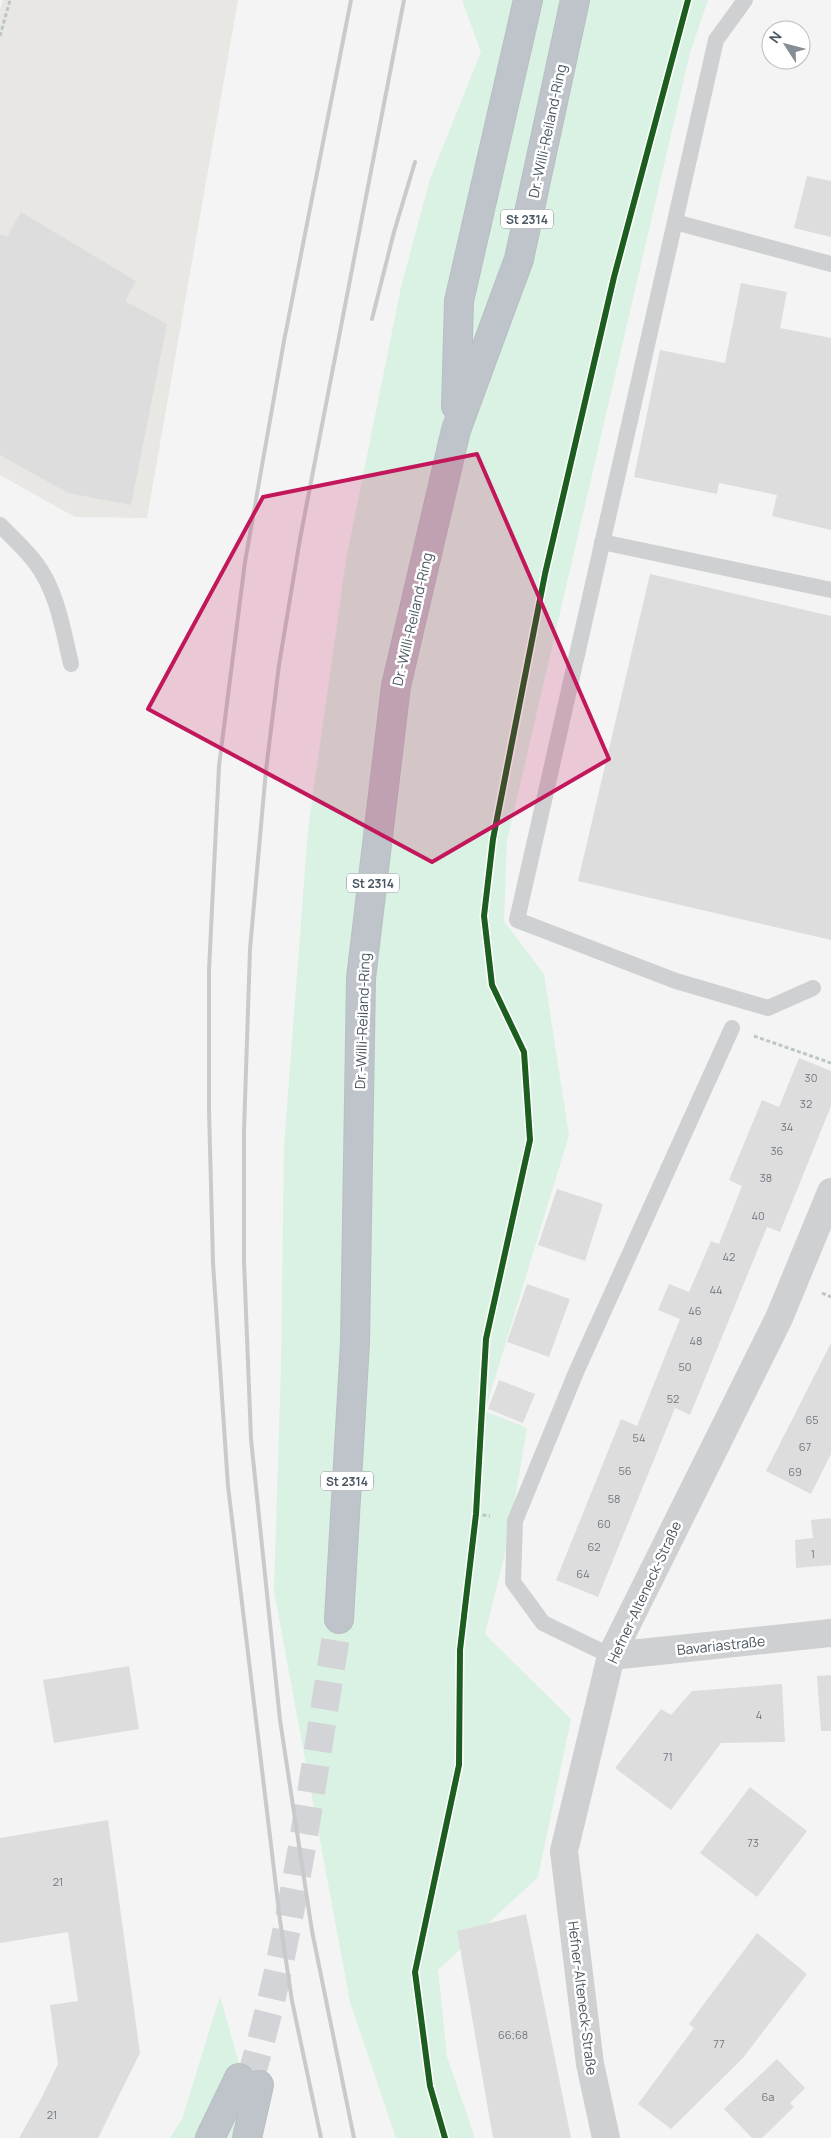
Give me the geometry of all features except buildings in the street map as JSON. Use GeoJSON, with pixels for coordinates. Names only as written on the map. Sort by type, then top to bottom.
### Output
{"type":"FeatureCollection","features":[{"type":"Feature","properties":{"kind":"highway","name":"Dr.-Willi-Reiland-Ring"},"geometry":{"type":"LineString","coordinates":[[456,430],[459,301],[528,0]]}},
{"type":"Feature","properties":{"kind":"highway","name":"Dr.-Willi-Reiland-Ring"},"geometry":{"type":"LineString","coordinates":[[339,1619],[355,1343],[361,978],[396,686],[456,430],[519,259],[575,0]]}},
{"type":"Feature","properties":{"kind":"highway"},"geometry":{"type":"LineString","coordinates":[[210,2138],[249,2081]]}},
{"type":"Feature","properties":{"kind":"highway"},"geometry":{"type":"LineString","coordinates":[[230,2138],[249,2081]]}},
{"type":"Feature","properties":{"kind":"highway"},"geometry":{"type":"LineString","coordinates":[[247,2138],[249,2081]]}},
{"type":"Feature","properties":{"kind":"street","name":"Hefner-Alteneck-Straße"},"geometry":{"type":"LineString","coordinates":[[606,2138],[590,2064],[564,1851],[611,1656],[779,1318],[831,1192]]}},
{"type":"Feature","properties":{"kind":"street","name":"Bavariastraße"},"geometry":{"type":"LineString","coordinates":[[611,1656],[831,1633]]}},
{"type":"Feature","properties":{"kind":"lane"},"geometry":{"type":"LineString","coordinates":[[745,0],[716,40],[517,920],[676,981],[768,1008],[813,988]]}},
{"type":"Feature","properties":{"kind":"lane"},"geometry":{"type":"LineString","coordinates":[[675,222],[831,264]]}},
{"type":"Feature","properties":{"kind":"lane"},"geometry":{"type":"LineString","coordinates":[[0,526],[36,563],[50,587],[64,632],[71,664]]}},
{"type":"Feature","properties":{"kind":"lane"},"geometry":{"type":"LineString","coordinates":[[602,542],[831,590]]}},
{"type":"Feature","properties":{"kind":"lane"},"geometry":{"type":"LineString","coordinates":[[611,1656],[543,1623],[513,1582],[515,1521],[577,1370],[732,1028]]}},
{"type":"Feature","properties":{"kind":"path"},"geometry":{"type":"LineString","coordinates":[[0,36],[10,0]]}},
{"type":"Feature","properties":{"kind":"path"},"geometry":{"type":"LineString","coordinates":[[732,1028],[831,1063]]}},
{"type":"Feature","properties":{"kind":"highlighted area"},"geometry":{"type":"Polygon","coordinates":[[[477,454],[609,759],[432,862],[148,709],[263,497],[477,454]]]}},
{"type":"Feature","properties":{"kind":"shaded area"},"geometry":{"type":"Polygon","coordinates":[[[3,0],[238,0],[147,518],[75,517],[0,475],[0,9],[3,0]]]}},
{"type":"Feature","properties":{"kind":"green space"},"geometry":{"type":"Polygon","coordinates":[[[462,0],[708,0],[690,53],[507,841],[504,921],[544,974],[569,1135],[485,1411],[527,1428],[508,1541],[485,1634],[571,1719],[538,1877],[438,1970],[447,2057],[475,2138],[396,2138],[350,2002],[274,1591],[281,1367],[284,1146],[308,830],[346,560],[401,287],[430,179],[481,52],[462,0]]]}},
{"type":"Feature","properties":{"kind":"green space"},"geometry":{"type":"Polygon","coordinates":[[[220,1996],[260,2138],[170,2138],[182,2119],[220,1996]]]}},
{"type":"Feature","properties":{"kind":"tunnel"},"geometry":{"type":"LineString","coordinates":[[250,2080],[279,1967],[291,1909],[339,1619]]}},
{"type":"Feature","properties":{"kind":"railway"},"geometry":{"type":"LineString","coordinates":[[321,2138],[292,2001],[280,1920],[228,1486],[213,1263],[209,1109],[209,970],[219,766],[245,562],[284,341],[351,0]]}},
{"type":"Feature","properties":{"kind":"railway"},"geometry":{"type":"LineString","coordinates":[[354,2138],[312,1931],[280,1720],[251,1439],[244,1261],[244,1131],[250,949],[266,770],[279,665],[300,539],[404,0]]}},
{"type":"Feature","properties":{"kind":"railway"},"geometry":{"type":"LineString","coordinates":[[372,319],[394,232],[415,162]]}},
{"type":"Feature","properties":{"kind":"cycle path"},"geometry":{"type":"LineString","coordinates":[[445,2138],[430,2086],[415,1972],[459,1765],[460,1650],[476,1514],[486,1339],[530,1140],[524,1052],[492,985],[484,916],[493,839],[545,574],[614,277],[688,0]]}}]}
